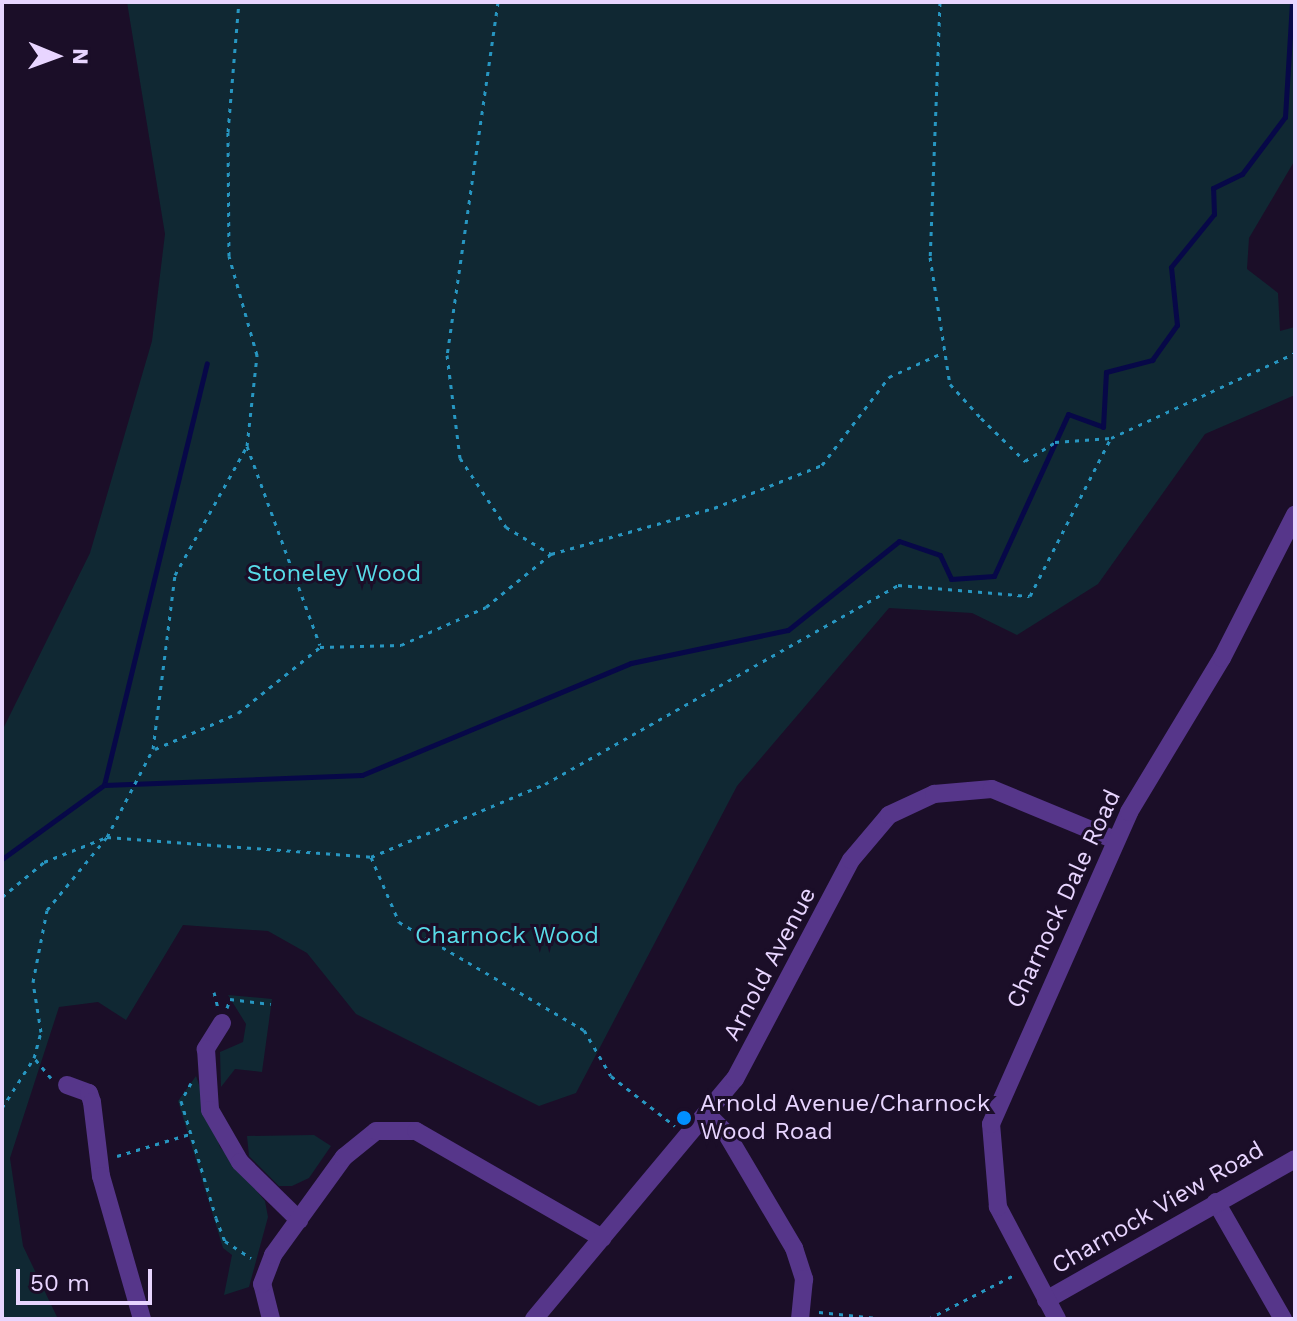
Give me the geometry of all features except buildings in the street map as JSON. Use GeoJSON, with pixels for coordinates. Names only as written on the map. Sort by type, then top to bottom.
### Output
{"type":"FeatureCollection","features":[{"type":"Feature","properties":{"kind":"street","name":"Charnock Dale Road"},"geometry":{"type":"LineString","coordinates":[[1057,1319],[998,1207],[991,1124],[1115,840],[1295,515]]}},
{"type":"Feature","properties":{"kind":"street","name":"Arnold Avenue"},"geometry":{"type":"LineString","coordinates":[[534,1319],[706,1113],[752,1052],[851,860],[898,809],[934,794],[992,789],[1115,840]]}},
{"type":"Feature","properties":{"kind":"street"},"geometry":{"type":"LineString","coordinates":[[222,1023],[206,1049],[210,1110],[240,1162],[299,1220]]}},
{"type":"Feature","properties":{"kind":"street"},"geometry":{"type":"LineString","coordinates":[[67,1085],[89,1093],[99,1161],[142,1319]]}},
{"type":"Feature","properties":{"kind":"street"},"geometry":{"type":"LineString","coordinates":[[706,1113],[726,1133],[794,1248],[802,1315]]}},
{"type":"Feature","properties":{"kind":"street"},"geometry":{"type":"LineString","coordinates":[[271,1319],[262,1284],[267,1266],[355,1144],[400,1127],[602,1238]]}},
{"type":"Feature","properties":{"kind":"street","name":"Charnock View Road"},"geometry":{"type":"LineString","coordinates":[[1046,1300],[1295,1159]]}},
{"type":"Feature","properties":{"kind":"street"},"geometry":{"type":"LineString","coordinates":[[1216,1202],[1283,1319]]}},
{"type":"Feature","properties":{"kind":"path"},"geometry":{"type":"LineString","coordinates":[[2,1108],[34,1058],[41,1032],[33,982],[47,910],[107,837],[153,749],[175,575],[247,446],[257,355],[229,256],[228,132],[239,2]]}},
{"type":"Feature","properties":{"kind":"path"},"geometry":{"type":"LineString","coordinates":[[498,2],[447,355],[460,458],[506,527],[551,554]]}},
{"type":"Feature","properties":{"kind":"path"},"geometry":{"type":"LineString","coordinates":[[940,2],[930,257],[942,353],[950,384],[1025,461],[1055,442],[1111,438],[1295,353]]}},
{"type":"Feature","properties":{"kind":"path"},"geometry":{"type":"LineString","coordinates":[[153,749],[238,713],[320,647],[401,645],[486,607],[551,554],[714,508],[822,465],[889,377],[942,353]]}},
{"type":"Feature","properties":{"kind":"path"},"geometry":{"type":"LineString","coordinates":[[2,897],[44,862],[107,837],[371,857],[545,784],[898,585],[1030,596],[1111,438]]}},
{"type":"Feature","properties":{"kind":"path"},"geometry":{"type":"LineString","coordinates":[[247,446],[276,542],[320,647]]}},
{"type":"Feature","properties":{"kind":"path"},"geometry":{"type":"LineString","coordinates":[[371,857],[399,922],[584,1030],[611,1076],[687,1136]]}},
{"type":"Feature","properties":{"kind":"path"},"geometry":{"type":"LineString","coordinates":[[222,1023],[230,999],[271,1004]]}},
{"type":"Feature","properties":{"kind":"path"},"geometry":{"type":"LineString","coordinates":[[34,1058],[45,1075],[67,1085]]}},
{"type":"Feature","properties":{"kind":"path"},"geometry":{"type":"LineString","coordinates":[[206,1081],[184,1089],[190,1134],[225,1241],[267,1266]]}},
{"type":"Feature","properties":{"kind":"path"},"geometry":{"type":"LineString","coordinates":[[99,1161],[190,1134]]}},
{"type":"Feature","properties":{"kind":"path"},"geometry":{"type":"LineString","coordinates":[[928,1319],[1028,1268]]}},
{"type":"Feature","properties":{"kind":"path"},"geometry":{"type":"LineString","coordinates":[[802,1315],[887,1319]]}},
{"type":"Feature","properties":{"kind":"green space"},"geometry":{"type":"Polygon","coordinates":[[[127,2],[1295,2],[1295,160],[1249,238],[1247,269],[1278,293],[1280,331],[1295,327],[1295,395],[1205,434],[1098,584],[1017,635],[972,613],[889,608],[737,786],[576,1093],[539,1106],[356,1014],[307,953],[268,931],[183,925],[126,1020],[98,1002],[59,1007],[10,1158],[23,1246],[58,1319],[2,1319],[2,731],[90,553],[152,341],[165,234],[127,2]]]}},
{"type":"Feature","properties":{"kind":"green space"},"geometry":{"type":"Polygon","coordinates":[[[228,995],[272,999],[262,1072],[235,1069],[221,1087],[220,1052],[243,1042],[246,1024],[228,995]]]}},
{"type":"Feature","properties":{"kind":"green space"},"geometry":{"type":"Polygon","coordinates":[[[196,1076],[220,1147],[265,1201],[268,1217],[249,1287],[224,1295],[232,1255],[223,1248],[178,1101],[196,1076]]]}},
{"type":"Feature","properties":{"kind":"green space"},"geometry":{"type":"Polygon","coordinates":[[[314,1135],[331,1146],[309,1178],[292,1186],[279,1186],[249,1156],[247,1136],[314,1135]]]}},
{"type":"Feature","properties":{"kind":"waterway"},"geometry":{"type":"LineString","coordinates":[[2,859],[104,785],[362,775],[631,663],[788,630],[899,541],[940,555],[951,579],[994,576],[1068,414],[1103,427],[1106,372],[1152,360],[1177,325],[1171,267],[1214,214],[1213,188],[1242,174],[1285,117],[1292,2]]}},
{"type":"Feature","properties":{"kind":"waterway"},"geometry":{"type":"LineString","coordinates":[[104,785],[207,363]]}},
{"type":"Feature","properties":{"kind":"place","name":"Arnold Avenue/Charnock Wood Road"},"geometry":{"type":"Point","coordinates":[684,1118]}},
{"type":"Feature","properties":{"kind":"park label","name":"Stoneley Wood"},"geometry":{"type":"Point","coordinates":[334,574]}},
{"type":"Feature","properties":{"kind":"park label","name":"Charnock Wood"},"geometry":{"type":"Point","coordinates":[507,936]}}]}
